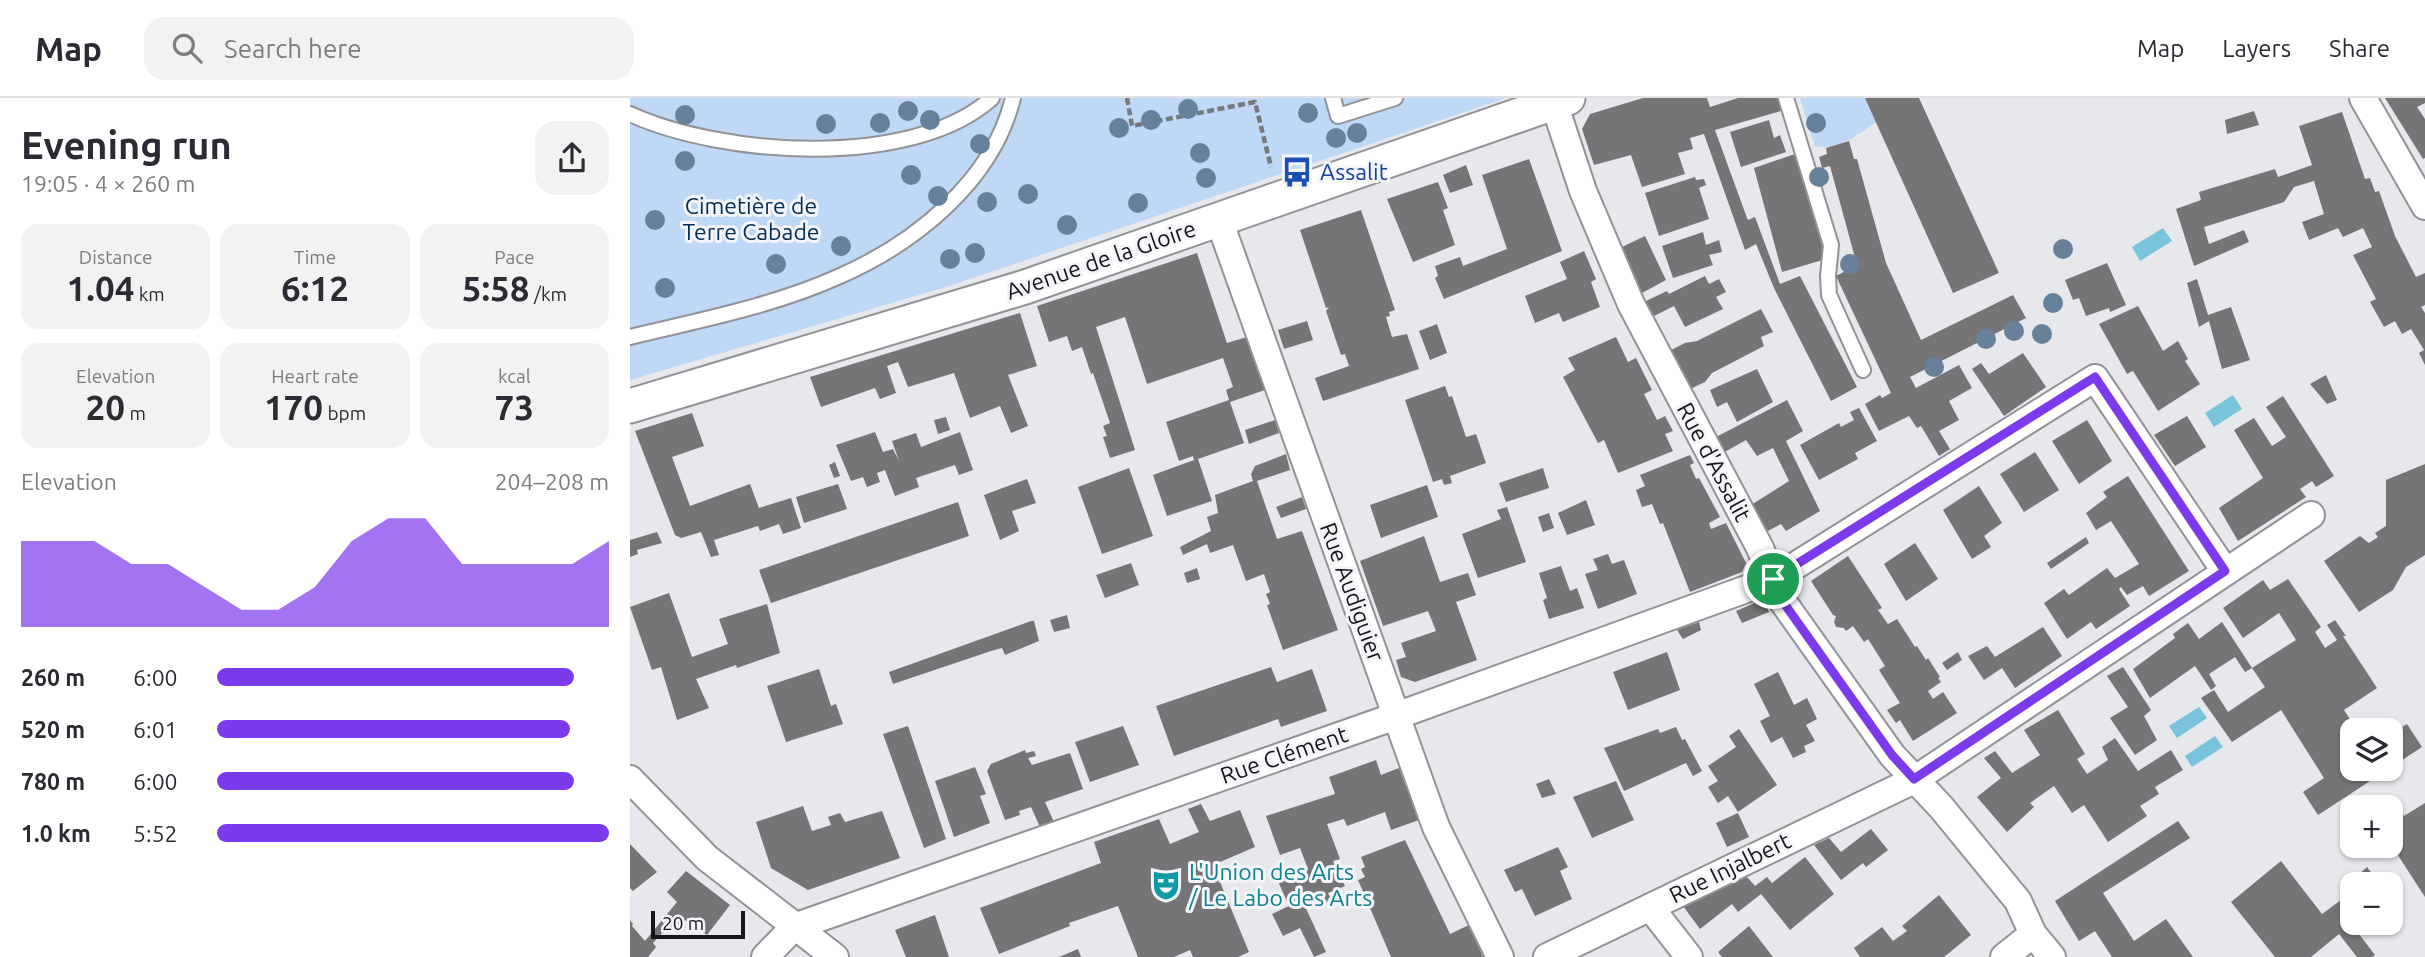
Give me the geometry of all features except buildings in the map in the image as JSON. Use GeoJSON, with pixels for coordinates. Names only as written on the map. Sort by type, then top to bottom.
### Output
{"type":"FeatureCollection","features":[{"type":"Feature","properties":{"kind":"street"},"geometry":{"type":"LineString","coordinates":[[2364,98],[2425,206]]}},
{"type":"Feature","properties":{"kind":"street","name":"Avenue de la Gloire"},"geometry":{"type":"LineString","coordinates":[[630,406],[1025,287],[1561,100]]}},
{"type":"Feature","properties":{"kind":"street","name":"Rue d'Assalit"},"geometry":{"type":"LineString","coordinates":[[1561,100],[1583,191],[1631,304],[1760,548],[1781,599],[1892,755],[1941,807],[2018,901],[2033,934],[2052,957]]}},
{"type":"Feature","properties":{"kind":"street","name":"Rue Audiguier"},"geometry":{"type":"LineString","coordinates":[[1219,220],[1436,827],[1500,957]]}},
{"type":"Feature","properties":{"kind":"street","name":"Rue Clément"},"geometry":{"type":"LineString","coordinates":[[794,927],[1396,716],[1773,579],[2095,377],[2225,571]]}},
{"type":"Feature","properties":{"kind":"street","name":"Rue Injalbert"},"geometry":{"type":"LineString","coordinates":[[1547,957],[1914,779],[2311,515]]}},
{"type":"Feature","properties":{"kind":"street"},"geometry":{"type":"LineString","coordinates":[[630,779],[708,858],[835,957]]}},
{"type":"Feature","properties":{"kind":"street"},"geometry":{"type":"LineString","coordinates":[[1650,907],[1689,957]]}},
{"type":"Feature","properties":{"kind":"street"},"geometry":{"type":"LineString","coordinates":[[765,957],[794,927]]}},
{"type":"Feature","properties":{"kind":"street"},"geometry":{"type":"LineString","coordinates":[[2004,957],[2033,934]]}},
{"type":"Feature","properties":{"kind":"lane"},"geometry":{"type":"LineString","coordinates":[[630,114],[670,130],[716,140],[777,146],[853,147],[897,142],[950,126],[977,111],[992,98]]}},
{"type":"Feature","properties":{"kind":"lane"},"geometry":{"type":"LineString","coordinates":[[630,337],[789,295],[839,277],[894,246],[930,220],[973,178],[1003,128],[1013,98]]}},
{"type":"Feature","properties":{"kind":"lane"},"geometry":{"type":"LineString","coordinates":[[1333,98],[1338,116],[1395,98]]}},
{"type":"Feature","properties":{"kind":"lane"},"geometry":{"type":"LineString","coordinates":[[1786,98],[1831,245],[1829,295],[1863,370]]}},
{"type":"Feature","properties":{"kind":"path"},"geometry":{"type":"LineString","coordinates":[[1127,98],[1132,126],[1255,102],[1271,167]]}},
{"type":"Feature","properties":{"kind":"green space","name":"Cimetière de Terre Cabade"},"geometry":{"type":"Polygon","coordinates":[[[630,98],[1506,98],[946,287],[630,380],[630,98]]]}},
{"type":"Feature","properties":{"kind":"green space"},"geometry":{"type":"Polygon","coordinates":[[[1800,98],[1865,98],[1876,122],[1840,144],[1815,146],[1800,98]]]}},
{"type":"Feature","properties":{"kind":"shaded area"},"geometry":{"type":"Polygon","coordinates":[[[2163,228],[2172,241],[2140,261],[2132,247],[2163,228]]]}},
{"type":"Feature","properties":{"kind":"shaded area"},"geometry":{"type":"Polygon","coordinates":[[[2233,395],[2242,409],[2214,427],[2205,413],[2233,395]]]}},
{"type":"Feature","properties":{"kind":"shaded area"},"geometry":{"type":"Polygon","coordinates":[[[2199,707],[2207,718],[2177,738],[2169,726],[2199,707]]]}},
{"type":"Feature","properties":{"kind":"shaded area"},"geometry":{"type":"Polygon","coordinates":[[[2215,736],[2223,747],[2192,767],[2185,756],[2215,736]]]}},
{"type":"Feature","properties":{"kind":"place","name":"Assalit"},"geometry":{"type":"Point","coordinates":[1297,172]}},
{"type":"Feature","properties":{"kind":"place","name":"L'Union des Arts / Le Labo des Arts"},"geometry":{"type":"Point","coordinates":[1166,885]}},
{"type":"Feature","properties":{"kind":"route"},"geometry":{"type":"LineString","coordinates":[[2095,377],[2225,571],[1914,779],[1892,755],[1781,599],[1773,579],[2095,377]]}}]}
